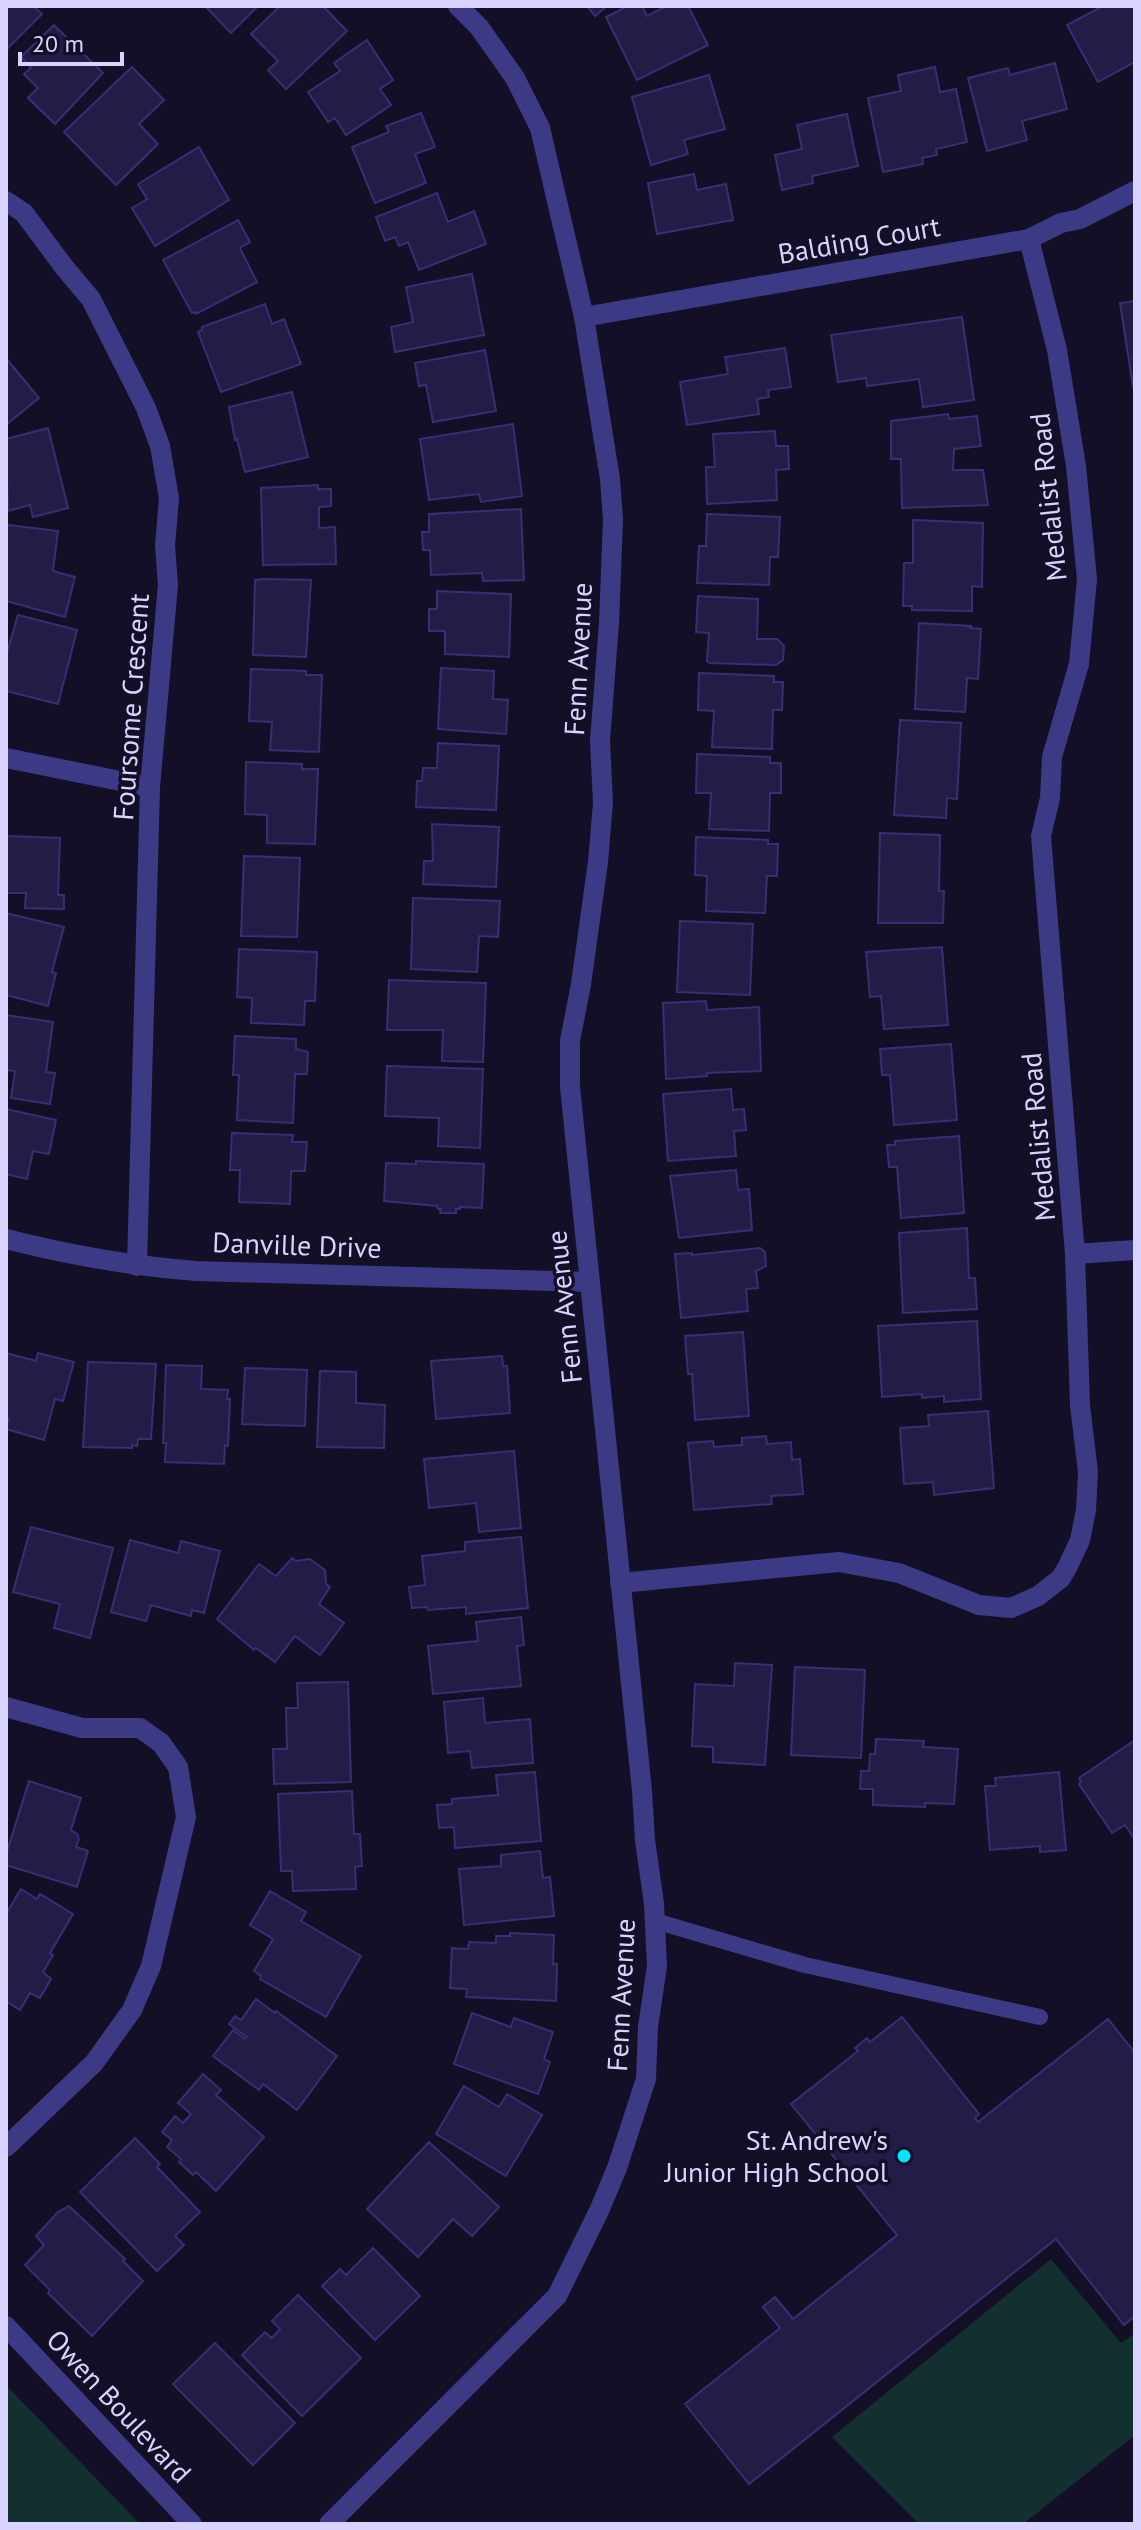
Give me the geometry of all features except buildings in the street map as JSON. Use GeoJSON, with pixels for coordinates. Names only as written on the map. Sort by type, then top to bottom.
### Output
{"type":"FeatureCollection","features":[{"type":"Feature","properties":{"kind":"street","name":"Fenn Avenue"},"geometry":{"type":"LineString","coordinates":[[329,2524],[557,2296],[617,2168],[646,2079],[648,2027],[657,1966],[655,1921],[570,1087],[570,1041],[598,862],[603,803],[600,741],[613,519],[610,479],[584,317],[540,128],[515,78],[479,27],[458,6]]}},
{"type":"Feature","properties":{"kind":"street","name":"Balding Court"},"geometry":{"type":"LineString","coordinates":[[584,317],[1029,239],[1061,223],[1080,219],[1135,191]]}},
{"type":"Feature","properties":{"kind":"street","name":"Foursome Crescent"},"geometry":{"type":"LineString","coordinates":[[6,201],[24,213],[91,299],[146,408],[160,446],[169,498],[165,546],[168,585],[150,787],[137,1266]]}},
{"type":"Feature","properties":{"kind":"street","name":"Medalist Road"},"geometry":{"type":"LineString","coordinates":[[620,1583],[839,1562],[899,1573],[979,1605],[1011,1608],[1038,1596],[1061,1578],[1080,1540],[1086,1510],[1088,1472],[1080,1405],[1075,1254],[1041,836],[1050,798],[1052,757],[1079,664],[1087,579],[1076,466],[1057,350],[1029,239]]}},
{"type":"Feature","properties":{"kind":"street"},"geometry":{"type":"LineString","coordinates":[[6,758],[150,787]]}},
{"type":"Feature","properties":{"kind":"street","name":"Danville Drive"},"geometry":{"type":"LineString","coordinates":[[6,1239],[62,1253],[137,1266],[196,1271],[590,1282]]}},
{"type":"Feature","properties":{"kind":"street"},"geometry":{"type":"LineString","coordinates":[[1075,1254],[1135,1250]]}},
{"type":"Feature","properties":{"kind":"street"},"geometry":{"type":"LineString","coordinates":[[6,1707],[82,1728],[140,1728],[161,1743],[178,1767],[186,1817],[151,1966],[132,2010],[94,2063],[6,2147]]}},
{"type":"Feature","properties":{"kind":"street","name":"Owen Boulevard"},"geometry":{"type":"LineString","coordinates":[[6,2326],[192,2524]]}},
{"type":"Feature","properties":{"kind":"lane"},"geometry":{"type":"LineString","coordinates":[[655,1921],[805,1965],[1040,2017]]}},
{"type":"Feature","properties":{"kind":"green space"},"geometry":{"type":"Polygon","coordinates":[[[1051,2259],[1121,2343],[1135,2333],[1135,2435],[1023,2524],[919,2524],[832,2437],[1051,2259]]]}},
{"type":"Feature","properties":{"kind":"green space"},"geometry":{"type":"Polygon","coordinates":[[[6,2385],[140,2524],[6,2524],[6,2385]]]}},
{"type":"Feature","properties":{"kind":"place","name":"St. Andrew's Junior High School"},"geometry":{"type":"Point","coordinates":[904,2156]}}]}
